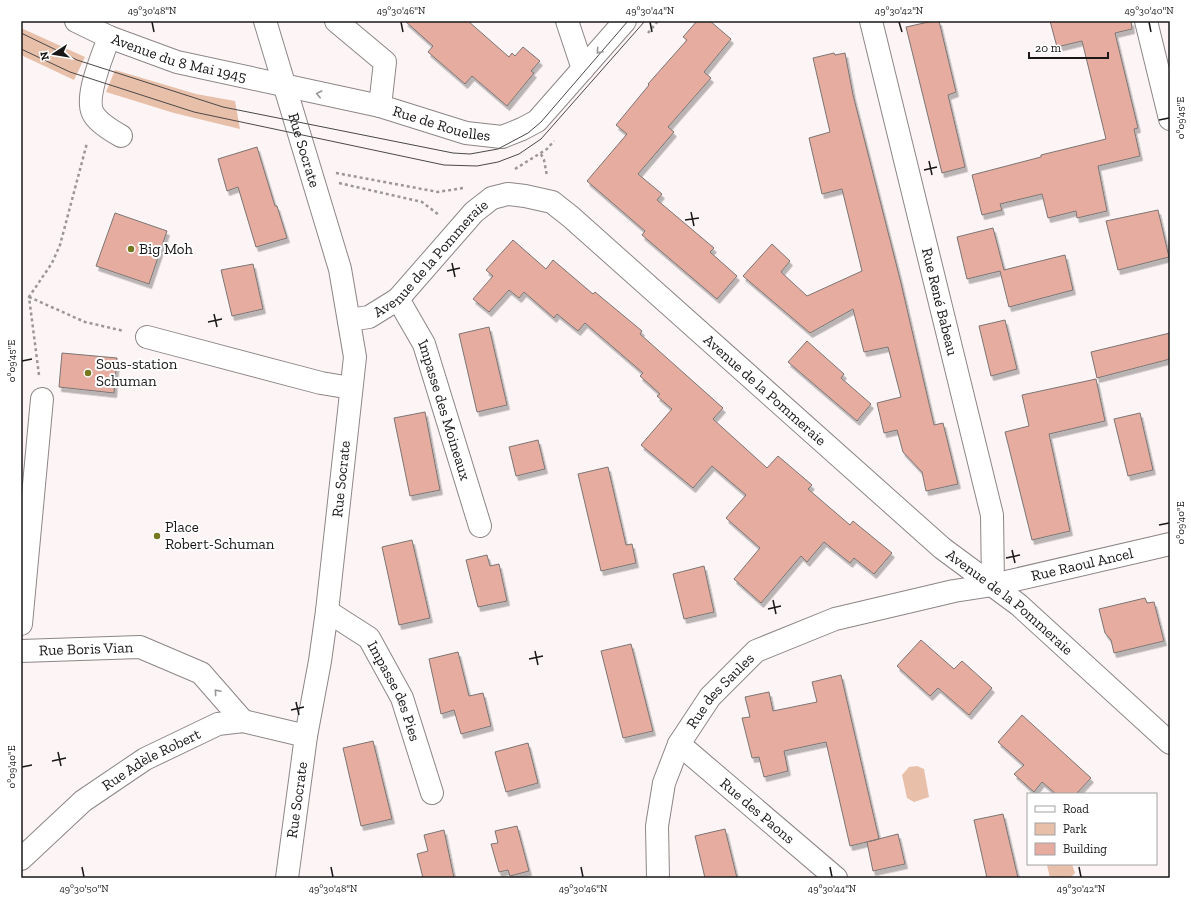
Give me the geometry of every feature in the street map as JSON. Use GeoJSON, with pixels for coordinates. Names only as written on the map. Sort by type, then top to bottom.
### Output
{"type":"FeatureCollection","features":[{"type":"Feature","properties":{"kind":"street","name":"Avenue du 8 Mai 1945"},"geometry":{"type":"LineString","coordinates":[[76,21],[109,37],[177,62],[284,86]]}},
{"type":"Feature","properties":{"kind":"street","name":"Rue Socrate"},"geometry":{"type":"LineString","coordinates":[[265,21],[340,269],[355,357],[327,611],[320,662],[306,736],[287,878]]}},
{"type":"Feature","properties":{"kind":"street"},"geometry":{"type":"LineString","coordinates":[[336,21],[385,62],[380,106]]}},
{"type":"Feature","properties":{"kind":"street"},"geometry":{"type":"LineString","coordinates":[[567,21],[583,69]]}},
{"type":"Feature","properties":{"kind":"street","name":"Rue de Rouelles"},"geometry":{"type":"LineString","coordinates":[[284,86],[380,106],[466,133],[502,137],[525,128],[537,121],[624,21]]}},
{"type":"Feature","properties":{"kind":"street","name":"Rue René Babeau"},"geometry":{"type":"LineString","coordinates":[[871,21],[992,515],[993,585]]}},
{"type":"Feature","properties":{"kind":"street"},"geometry":{"type":"LineString","coordinates":[[1146,21],[1170,119]]}},
{"type":"Feature","properties":{"kind":"street"},"geometry":{"type":"LineString","coordinates":[[109,37],[90,102],[94,116],[121,136]]}},
{"type":"Feature","properties":{"kind":"street","name":"Avenue de la Pommeraie"},"geometry":{"type":"LineString","coordinates":[[349,320],[369,317],[398,298],[474,212],[492,198],[508,194],[552,202],[942,548],[1019,605],[1170,743]]}},
{"type":"Feature","properties":{"kind":"street","name":"Impasse des Moineaux"},"geometry":{"type":"LineString","coordinates":[[398,298],[424,344],[480,526]]}},
{"type":"Feature","properties":{"kind":"street"},"geometry":{"type":"LineString","coordinates":[[147,337],[321,383],[351,388]]}},
{"type":"Feature","properties":{"kind":"street"},"geometry":{"type":"LineString","coordinates":[[21,624],[42,400]]}},
{"type":"Feature","properties":{"kind":"street","name":"Rue Raoul Ancel"},"geometry":{"type":"LineString","coordinates":[[993,585],[1170,544]]}},
{"type":"Feature","properties":{"kind":"street","name":"Rue des Saules"},"geometry":{"type":"LineString","coordinates":[[658,878],[658,826],[664,783],[680,744],[710,697],[756,651],[835,619],[954,591],[993,585]]}},
{"type":"Feature","properties":{"kind":"street","name":"Impasse des Pies"},"geometry":{"type":"LineString","coordinates":[[327,611],[369,638],[402,698],[432,793]]}},
{"type":"Feature","properties":{"kind":"street","name":"Rue Boris Vian"},"geometry":{"type":"LineString","coordinates":[[21,651],[140,647],[201,673],[243,721]]}},
{"type":"Feature","properties":{"kind":"street","name":"Rue Adèle Robert"},"geometry":{"type":"LineString","coordinates":[[21,859],[83,801],[145,759],[218,724],[243,721],[306,736]]}},
{"type":"Feature","properties":{"kind":"street","name":"Rue des Paons"},"geometry":{"type":"LineString","coordinates":[[680,744],[836,878]]}},
{"type":"Feature","properties":{"kind":"path"},"geometry":{"type":"LineString","coordinates":[[42,400],[29,297],[52,263],[60,245],[94,116]]}},
{"type":"Feature","properties":{"kind":"path"},"geometry":{"type":"LineString","coordinates":[[510,171],[540,154]]}},
{"type":"Feature","properties":{"kind":"path"},"geometry":{"type":"LineString","coordinates":[[312,176],[438,192],[464,188]]}},
{"type":"Feature","properties":{"kind":"path"},"geometry":{"type":"LineString","coordinates":[[312,176],[422,202],[458,230]]}},
{"type":"Feature","properties":{"kind":"path"},"geometry":{"type":"LineString","coordinates":[[29,297],[85,322],[147,337]]}},
{"type":"Feature","properties":{"kind":"green space"},"geometry":{"type":"Polygon","coordinates":[[[21,28],[85,57],[74,80],[21,55],[21,28]]]}},
{"type":"Feature","properties":{"kind":"green space"},"geometry":{"type":"Polygon","coordinates":[[[115,70],[196,94],[235,101],[240,129],[174,113],[106,92],[115,70]]]}},
{"type":"Feature","properties":{"kind":"green space"},"geometry":{"type":"Polygon","coordinates":[[[917,766],[924,769],[929,797],[914,802],[907,798],[902,775],[909,767],[917,766]]]}},
{"type":"Feature","properties":{"kind":"green space"},"geometry":{"type":"Polygon","coordinates":[[[1047,865],[1072,865],[1075,873],[1070,878],[1050,878],[1047,865]]]}},
{"type":"Feature","properties":{"kind":"building"},"geometry":{"type":"Polygon","coordinates":[[[405,21],[468,21],[509,57],[512,53],[515,56],[523,47],[540,61],[531,71],[534,73],[507,106],[472,76],[465,84],[428,52],[433,46],[405,21]]]}},
{"type":"Feature","properties":{"kind":"building"},"geometry":{"type":"Polygon","coordinates":[[[697,21],[710,21],[731,39],[704,72],[711,78],[668,127],[674,132],[638,174],[662,194],[657,200],[714,248],[710,252],[737,276],[717,299],[642,235],[645,231],[587,181],[627,134],[616,125],[649,85],[648,84],[687,40],[683,37],[697,21]]]}},
{"type":"Feature","properties":{"kind":"building"},"geometry":{"type":"Polygon","coordinates":[[[939,21],[956,92],[948,95],[965,167],[942,173],[906,27],[939,21]]]}},
{"type":"Feature","properties":{"kind":"building"},"geometry":{"type":"Polygon","coordinates":[[[1050,21],[1131,21],[1132,29],[1115,33],[1138,128],[1134,129],[1140,156],[1098,166],[1107,211],[1077,218],[1076,211],[1048,218],[1042,194],[1000,204],[1002,210],[982,215],[972,175],[1041,157],[1041,155],[1106,139],[1082,41],[1057,47],[1050,21]]]}},
{"type":"Feature","properties":{"kind":"building"},"geometry":{"type":"Polygon","coordinates":[[[834,53],[835,55],[845,53],[853,95],[900,279],[934,425],[943,423],[958,484],[926,491],[922,472],[903,452],[897,430],[884,433],[877,403],[901,397],[888,347],[864,352],[853,309],[810,333],[743,276],[772,244],[790,261],[781,272],[807,296],[862,271],[842,189],[822,194],[809,138],[830,132],[813,58],[834,53]]]}},
{"type":"Feature","properties":{"kind":"building"},"geometry":{"type":"Polygon","coordinates":[[[257,147],[275,206],[277,206],[287,238],[256,247],[238,187],[227,191],[218,159],[257,147]]]}},
{"type":"Feature","properties":{"kind":"building"},"geometry":{"type":"Polygon","coordinates":[[[1158,210],[1169,257],[1118,270],[1106,221],[1158,210]]]}},
{"type":"Feature","properties":{"kind":"building"},"geometry":{"type":"Polygon","coordinates":[[[115,213],[167,231],[149,284],[96,266],[115,213]]]}},
{"type":"Feature","properties":{"kind":"building"},"geometry":{"type":"Polygon","coordinates":[[[993,228],[1004,270],[1065,255],[1073,290],[1009,307],[1000,271],[967,279],[957,237],[993,228]]]}},
{"type":"Feature","properties":{"kind":"building"},"geometry":{"type":"Polygon","coordinates":[[[513,240],[546,269],[553,260],[593,294],[595,292],[642,331],[640,334],[723,408],[713,419],[767,468],[778,456],[812,485],[808,489],[850,525],[853,521],[892,553],[874,574],[854,558],[850,563],[824,542],[807,562],[801,556],[761,603],[734,579],[760,548],[726,518],[746,495],[712,466],[693,488],[641,445],[672,409],[657,396],[660,394],[640,376],[643,373],[585,323],[578,331],[557,314],[554,318],[524,292],[519,298],[509,290],[489,312],[473,299],[493,276],[486,270],[513,240]]]}},
{"type":"Feature","properties":{"kind":"building"},"geometry":{"type":"Polygon","coordinates":[[[253,264],[263,309],[232,316],[221,270],[253,264]]]}},
{"type":"Feature","properties":{"kind":"building"},"geometry":{"type":"Polygon","coordinates":[[[1005,320],[1017,369],[991,376],[979,326],[1005,320]]]}},
{"type":"Feature","properties":{"kind":"building"},"geometry":{"type":"Polygon","coordinates":[[[489,327],[507,405],[477,412],[459,334],[489,327]]]}},
{"type":"Feature","properties":{"kind":"building"},"geometry":{"type":"Polygon","coordinates":[[[1170,333],[1170,359],[1097,378],[1091,352],[1170,333]]]}},
{"type":"Feature","properties":{"kind":"building"},"geometry":{"type":"Polygon","coordinates":[[[807,341],[844,374],[841,378],[871,404],[857,421],[788,362],[807,341]]]}},
{"type":"Feature","properties":{"kind":"building","name":"Sous-station Schuman"},"geometry":{"type":"Polygon","coordinates":[[[62,353],[117,358],[114,393],[59,387],[62,353]]]}},
{"type":"Feature","properties":{"kind":"building"},"geometry":{"type":"Polygon","coordinates":[[[1096,379],[1105,421],[1049,434],[1070,531],[1032,540],[1005,432],[1029,426],[1022,395],[1096,379]]]}},
{"type":"Feature","properties":{"kind":"building"},"geometry":{"type":"Polygon","coordinates":[[[425,412],[440,490],[410,496],[394,418],[425,412]]]}},
{"type":"Feature","properties":{"kind":"building"},"geometry":{"type":"Polygon","coordinates":[[[1140,413],[1153,470],[1128,476],[1114,419],[1140,413]]]}},
{"type":"Feature","properties":{"kind":"building"},"geometry":{"type":"Polygon","coordinates":[[[538,440],[545,469],[516,476],[509,447],[538,440]]]}},
{"type":"Feature","properties":{"kind":"building"},"geometry":{"type":"Polygon","coordinates":[[[608,467],[626,545],[632,544],[636,563],[601,571],[578,474],[608,467]]]}},
{"type":"Feature","properties":{"kind":"building"},"geometry":{"type":"Polygon","coordinates":[[[412,540],[430,618],[399,625],[382,547],[412,540]]]}},
{"type":"Feature","properties":{"kind":"building"},"geometry":{"type":"Polygon","coordinates":[[[487,555],[490,566],[499,564],[507,601],[478,607],[466,560],[487,555]]]}},
{"type":"Feature","properties":{"kind":"building"},"geometry":{"type":"Polygon","coordinates":[[[704,566],[714,612],[684,619],[673,574],[704,566]]]}},
{"type":"Feature","properties":{"kind":"building"},"geometry":{"type":"Polygon","coordinates":[[[1145,598],[1147,603],[1154,602],[1164,641],[1114,653],[1111,640],[1105,633],[1099,609],[1145,598]]]}},
{"type":"Feature","properties":{"kind":"building"},"geometry":{"type":"Polygon","coordinates":[[[921,640],[954,669],[962,661],[992,688],[969,715],[938,688],[930,696],[897,666],[921,640]]]}},
{"type":"Feature","properties":{"kind":"building"},"geometry":{"type":"Polygon","coordinates":[[[631,644],[653,731],[623,738],[601,651],[631,644]]]}},
{"type":"Feature","properties":{"kind":"building"},"geometry":{"type":"Polygon","coordinates":[[[458,652],[469,696],[483,693],[491,726],[461,734],[454,710],[441,714],[429,659],[458,652]]]}},
{"type":"Feature","properties":{"kind":"building"},"geometry":{"type":"Polygon","coordinates":[[[841,675],[879,839],[850,846],[826,742],[784,751],[788,771],[764,777],[759,757],[752,758],[742,718],[750,717],[745,697],[769,692],[773,711],[817,702],[812,682],[841,675]]]}},
{"type":"Feature","properties":{"kind":"building"},"geometry":{"type":"Polygon","coordinates":[[[1022,715],[1091,778],[1077,793],[1055,793],[1042,782],[1034,792],[1014,774],[1024,765],[998,742],[1022,715]]]}},
{"type":"Feature","properties":{"kind":"building"},"geometry":{"type":"Polygon","coordinates":[[[373,741],[392,819],[361,826],[343,748],[373,741]]]}},
{"type":"Feature","properties":{"kind":"building"},"geometry":{"type":"Polygon","coordinates":[[[528,743],[538,783],[506,792],[495,752],[528,743]]]}},
{"type":"Feature","properties":{"kind":"building"},"geometry":{"type":"Polygon","coordinates":[[[1003,814],[1018,878],[987,878],[974,820],[1003,814]]]}},
{"type":"Feature","properties":{"kind":"building"},"geometry":{"type":"Polygon","coordinates":[[[517,826],[529,871],[510,876],[508,870],[499,872],[491,844],[498,843],[495,831],[517,826]]]}},
{"type":"Feature","properties":{"kind":"building"},"geometry":{"type":"Polygon","coordinates":[[[725,829],[737,878],[705,878],[695,836],[725,829]]]}},
{"type":"Feature","properties":{"kind":"building"},"geometry":{"type":"Polygon","coordinates":[[[444,830],[454,878],[423,878],[417,854],[428,851],[424,835],[444,830]]]}},
{"type":"Feature","properties":{"kind":"building"},"geometry":{"type":"Polygon","coordinates":[[[898,834],[905,864],[873,871],[867,842],[898,834]]]}},
{"type":"Feature","properties":{"kind":"tram line"},"geometry":{"type":"LineString","coordinates":[[21,33],[77,60],[223,107],[453,153],[470,154],[498,149],[528,133],[541,122],[628,21]]}},
{"type":"Feature","properties":{"kind":"tram line"},"geometry":{"type":"LineString","coordinates":[[21,49],[70,72],[194,112],[444,165],[477,166],[498,162],[519,154],[541,139],[645,21]]}},
{"type":"Feature","properties":{"kind":"place","name":"Big Moh"},"geometry":{"type":"Point","coordinates":[131,249]}},
{"type":"Feature","properties":{"kind":"place","name":"Sous-station Schuman"},"geometry":{"type":"Point","coordinates":[88,373]}},
{"type":"Feature","properties":{"kind":"place","name":"Place Robert-Schuman"},"geometry":{"type":"Point","coordinates":[157,536]}}]}
